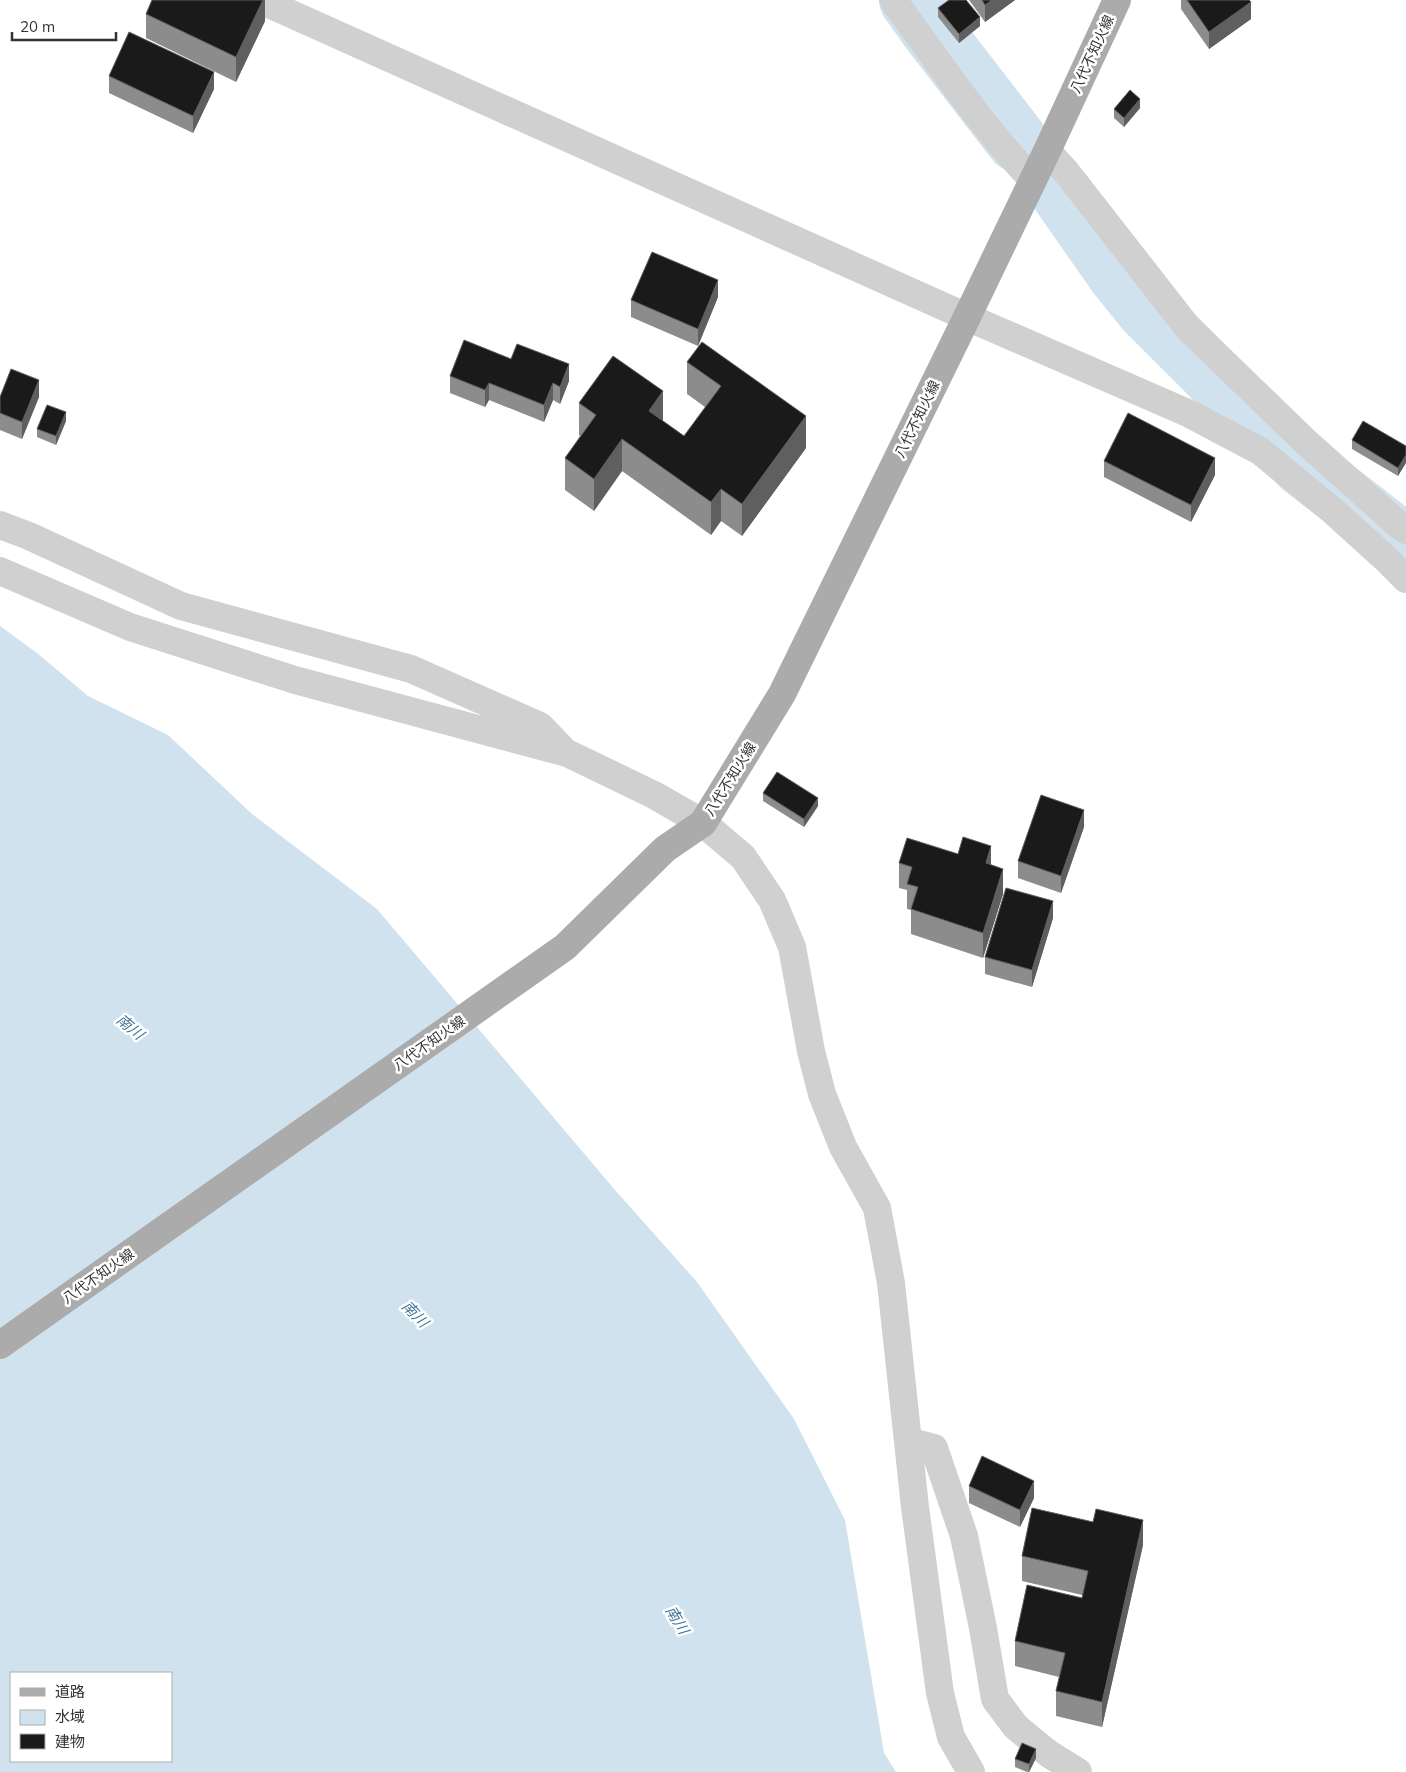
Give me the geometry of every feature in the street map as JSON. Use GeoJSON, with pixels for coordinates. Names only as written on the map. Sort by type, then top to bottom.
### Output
{"type":"FeatureCollection","features":[{"type":"Feature","properties":{"kind":"main road","name":"八代不知火線"},"geometry":{"type":"LineString","coordinates":[[0,1345],[565,947],[665,849],[703,823],[782,694],[967,317],[1117,0]]}},
{"type":"Feature","properties":{"kind":"street"},"geometry":{"type":"LineString","coordinates":[[260,0],[967,317],[1190,414],[1260,451],[1332,510],[1386,558],[1406,579]]}},
{"type":"Feature","properties":{"kind":"street"},"geometry":{"type":"LineString","coordinates":[[893,0],[974,110],[1013,160],[1032,180]]}},
{"type":"Feature","properties":{"kind":"street"},"geometry":{"type":"LineString","coordinates":[[1047,151],[1067,173],[1188,328],[1307,443],[1406,530]]}},
{"type":"Feature","properties":{"kind":"street"},"geometry":{"type":"LineString","coordinates":[[0,525],[29,536],[181,606],[412,669],[540,726],[567,753]]}},
{"type":"Feature","properties":{"kind":"street"},"geometry":{"type":"LineString","coordinates":[[0,571],[130,627],[286,678],[567,753],[654,795],[703,823],[744,857],[772,900],[792,946],[811,1051],[822,1094],[843,1147],[877,1208],[891,1283],[915,1507],[940,1693],[951,1737],[971,1772]]}},
{"type":"Feature","properties":{"kind":"street"},"geometry":{"type":"LineString","coordinates":[[908,1441],[934,1448],[952,1501],[966,1546],[995,1699],[1016,1727],[1049,1754],[1078,1772]]}},
{"type":"Feature","properties":{"kind":"water","name":"南川"},"geometry":{"type":"Polygon","coordinates":[[[0,626],[37,653],[88,696],[168,735],[252,814],[377,909],[615,1190],[697,1282],[794,1419],[845,1520],[884,1753],[896,1772],[0,1772],[0,626]]]}},
{"type":"Feature","properties":{"kind":"building"},"geometry":{"type":"Polygon","coordinates":[[[152,0],[263,0],[236,57],[146,14],[152,0]]]}},
{"type":"Feature","properties":{"kind":"building"},"geometry":{"type":"Polygon","coordinates":[[[949,0],[966,0],[980,17],[959,34],[938,8],[949,0]]]}},
{"type":"Feature","properties":{"kind":"building"},"geometry":{"type":"Polygon","coordinates":[[[982,0],[992,0],[985,5],[982,0]]]}},
{"type":"Feature","properties":{"kind":"building"},"geometry":{"type":"Polygon","coordinates":[[[1187,0],[1249,0],[1251,2],[1209,32],[1187,0]]]}},
{"type":"Feature","properties":{"kind":"building"},"geometry":{"type":"Polygon","coordinates":[[[129,32],[214,72],[193,116],[109,76],[129,32]]]}},
{"type":"Feature","properties":{"kind":"building"},"geometry":{"type":"Polygon","coordinates":[[[1130,90],[1140,99],[1124,118],[1114,109],[1130,90]]]}},
{"type":"Feature","properties":{"kind":"building"},"geometry":{"type":"Polygon","coordinates":[[[652,252],[718,280],[698,329],[631,300],[652,252]]]}},
{"type":"Feature","properties":{"kind":"building"},"geometry":{"type":"Polygon","coordinates":[[[464,340],[511,359],[517,344],[569,364],[560,387],[553,383],[544,405],[489,383],[485,390],[450,376],[464,340]]]}},
{"type":"Feature","properties":{"kind":"building"},"geometry":{"type":"Polygon","coordinates":[[[702,342],[806,416],[742,504],[721,489],[711,502],[622,439],[594,479],[565,458],[596,415],[579,403],[613,356],[663,391],[649,411],[684,436],[721,386],[687,362],[702,342]]]}},
{"type":"Feature","properties":{"kind":"building"},"geometry":{"type":"Polygon","coordinates":[[[11,369],[39,380],[22,422],[0,413],[0,397],[11,369]]]}},
{"type":"Feature","properties":{"kind":"building"},"geometry":{"type":"Polygon","coordinates":[[[47,405],[66,412],[56,436],[37,429],[47,405]]]}},
{"type":"Feature","properties":{"kind":"building"},"geometry":{"type":"Polygon","coordinates":[[[1128,413],[1215,458],[1191,505],[1104,461],[1128,413]]]}},
{"type":"Feature","properties":{"kind":"building"},"geometry":{"type":"Polygon","coordinates":[[[1363,421],[1406,446],[1406,455],[1398,468],[1352,440],[1363,421]]]}},
{"type":"Feature","properties":{"kind":"building"},"geometry":{"type":"Polygon","coordinates":[[[777,772],[818,798],[804,819],[763,793],[777,772]]]}},
{"type":"Feature","properties":{"kind":"building"},"geometry":{"type":"Polygon","coordinates":[[[1041,795],[1084,810],[1061,876],[1018,861],[1041,795]]]}},
{"type":"Feature","properties":{"kind":"building"},"geometry":{"type":"Polygon","coordinates":[[[963,837],[991,846],[986,863],[1003,869],[983,933],[911,909],[918,887],[907,884],[912,867],[899,863],[907,838],[958,854],[963,837]]]}},
{"type":"Feature","properties":{"kind":"building"},"geometry":{"type":"Polygon","coordinates":[[[1006,888],[1053,901],[1032,970],[985,957],[1006,888]]]}},
{"type":"Feature","properties":{"kind":"building"},"geometry":{"type":"Polygon","coordinates":[[[982,1456],[1034,1481],[1020,1510],[969,1486],[982,1456]]]}},
{"type":"Feature","properties":{"kind":"building"},"geometry":{"type":"Polygon","coordinates":[[[1032,1508],[1093,1522],[1096,1509],[1143,1520],[1102,1702],[1056,1691],[1065,1653],[1015,1641],[1027,1585],[1082,1598],[1088,1571],[1022,1556],[1032,1508]]]}},
{"type":"Feature","properties":{"kind":"building"},"geometry":{"type":"Polygon","coordinates":[[[1022,1743],[1036,1749],[1029,1764],[1015,1759],[1022,1743]]]}},
{"type":"Feature","properties":{"kind":"waterway"},"geometry":{"type":"LineString","coordinates":[[910,0],[1017,141]]}},
{"type":"Feature","properties":{"kind":"waterway"},"geometry":{"type":"LineString","coordinates":[[1062,194],[1118,274],[1146,309],[1303,466],[1391,534],[1406,549]]}}]}
